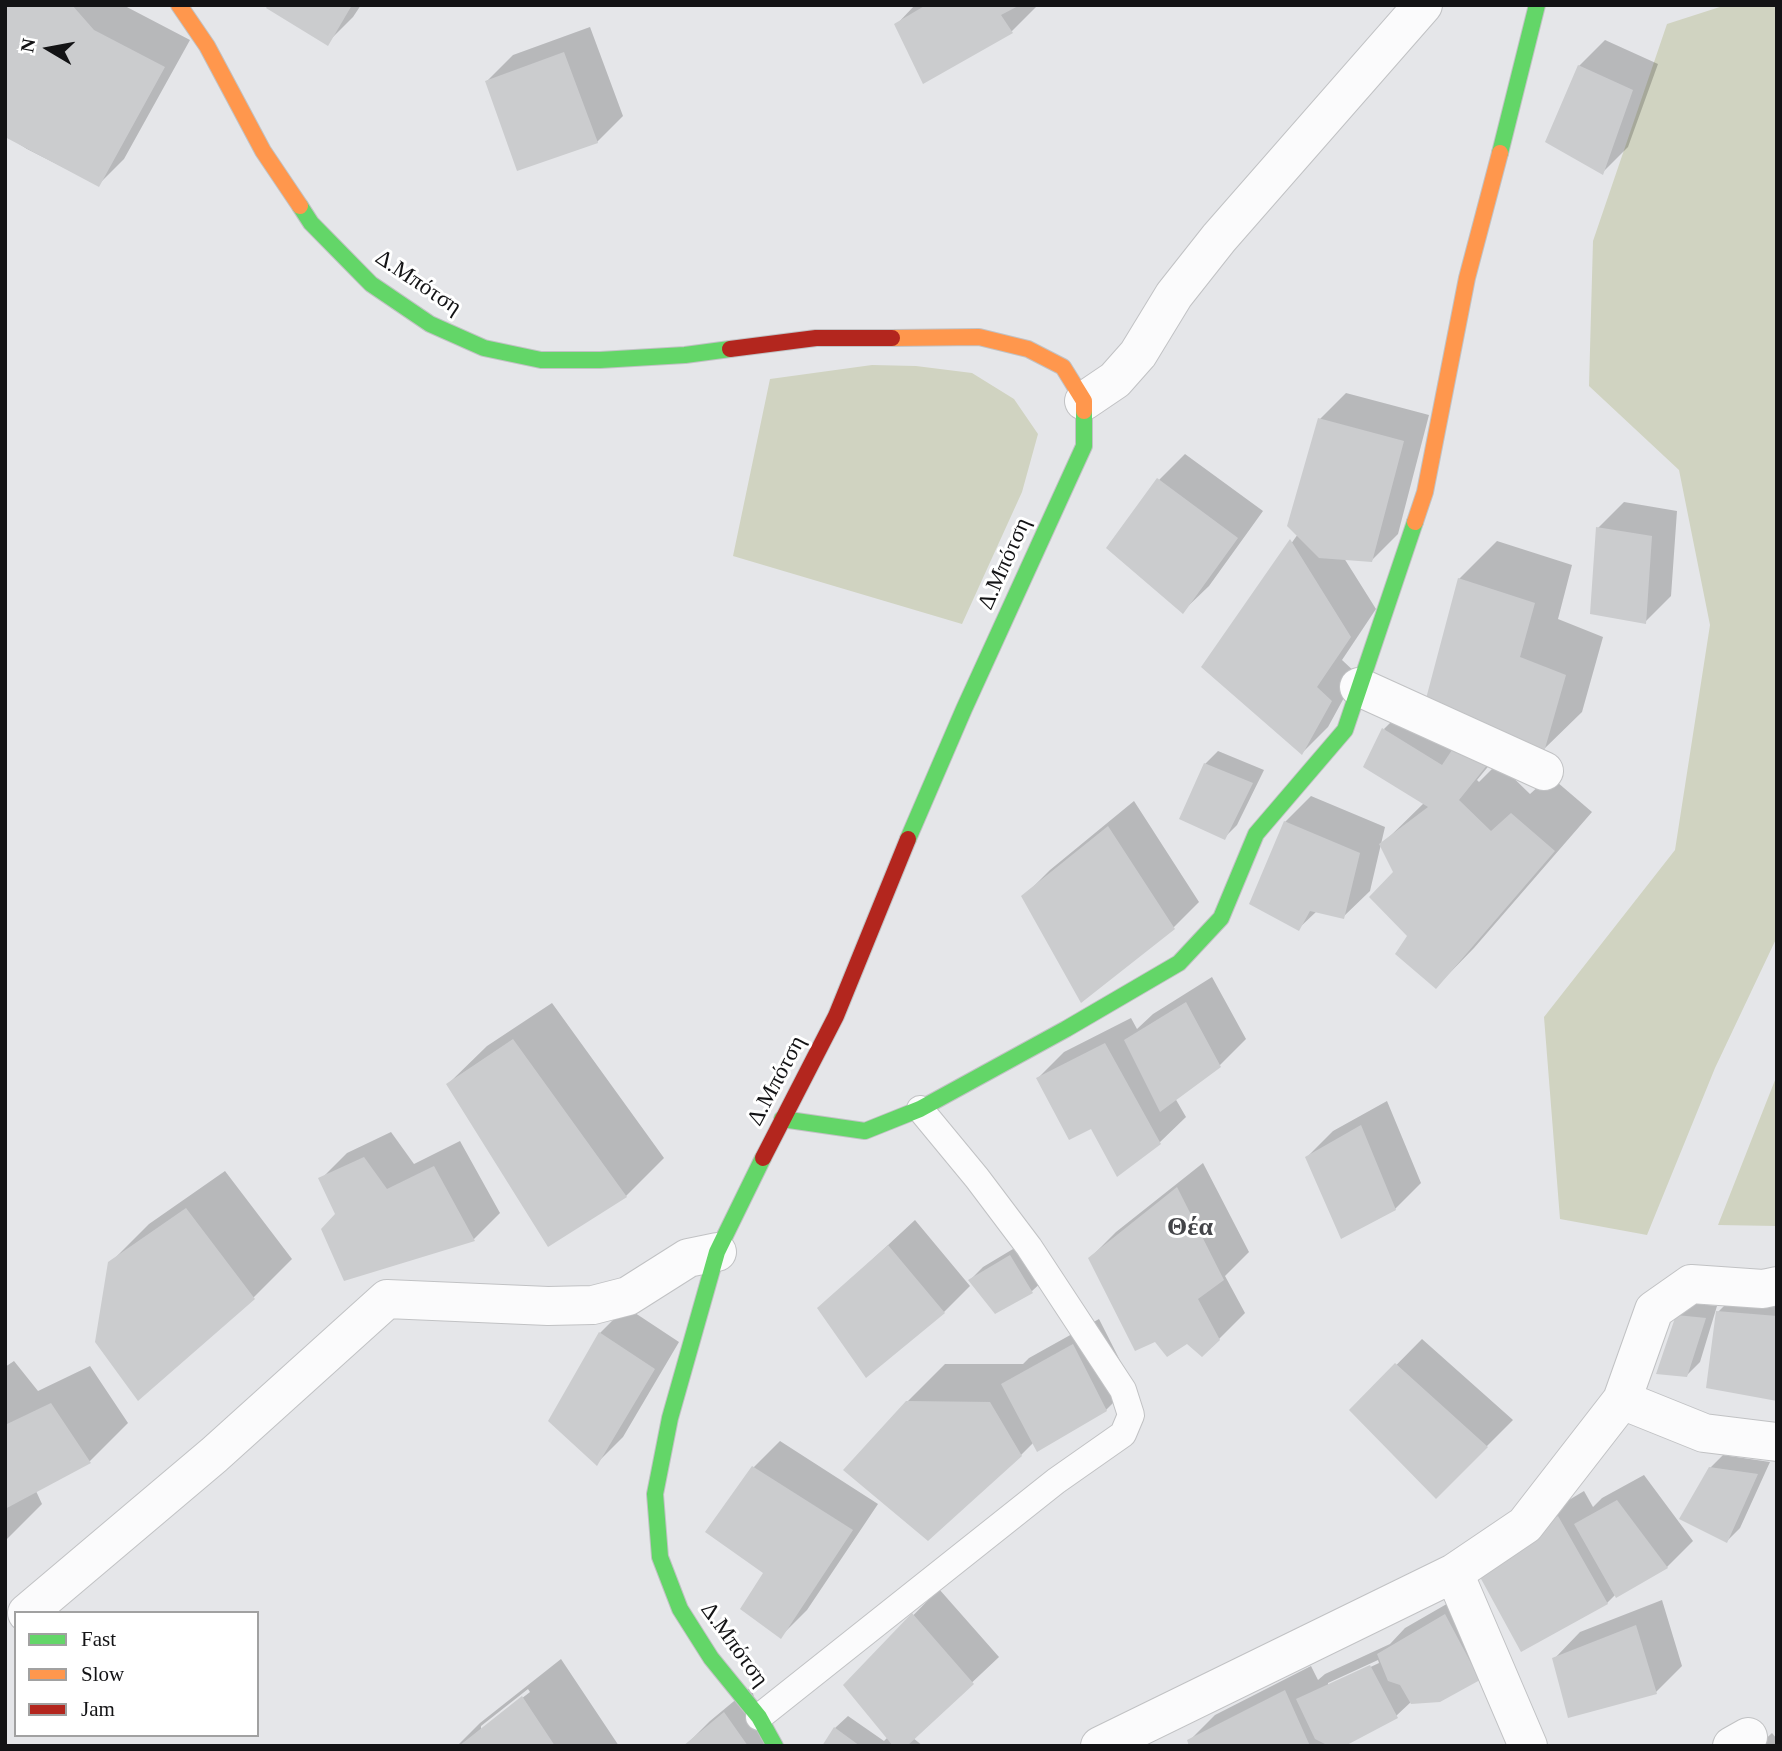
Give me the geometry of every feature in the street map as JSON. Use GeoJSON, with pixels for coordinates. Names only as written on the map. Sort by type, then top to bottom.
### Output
{"type":"FeatureCollection","features":[{"type":"Feature","properties":{"kind":"street","name":"Δ.Μπότση"},"geometry":{"type":"LineString","coordinates":[[178,5],[207,46],[263,151],[311,223],[371,284],[430,324],[484,348],[541,360],[600,360],[685,355],[816,338],[979,337],[1028,349],[1063,367],[1084,401],[1084,446],[894,872],[836,1016],[717,1252],[670,1418],[654,1494],[660,1558],[680,1609],[711,1658],[759,1717],[775,1746]]}},
{"type":"Feature","properties":{"kind":"street"},"geometry":{"type":"LineString","coordinates":[[1084,401],[1115,380],[1138,354],[1174,295],[1219,238],[1423,5]]}},
{"type":"Feature","properties":{"kind":"street"},"geometry":{"type":"LineString","coordinates":[[782,1119],[865,1131],[920,1109],[1066,1030],[1179,963],[1221,918],[1256,834],[1345,730],[1425,492],[1466,278],[1524,62],[1536,5]]}},
{"type":"Feature","properties":{"kind":"street"},"geometry":{"type":"LineString","coordinates":[[1359,687],[1545,771]]}},
{"type":"Feature","properties":{"kind":"street"},"geometry":{"type":"LineString","coordinates":[[29,1611],[214,1455],[387,1299],[548,1306],[593,1304],[628,1296],[688,1258],[717,1252]]}},
{"type":"Feature","properties":{"kind":"street"},"geometry":{"type":"LineString","coordinates":[[1100,1746],[1454,1573],[1525,1525],[1622,1400],[1654,1310],[1690,1284],[1763,1289],[1777,1286]]}},
{"type":"Feature","properties":{"kind":"street"},"geometry":{"type":"LineString","coordinates":[[1622,1400],[1704,1433],[1777,1442]]}},
{"type":"Feature","properties":{"kind":"street"},"geometry":{"type":"LineString","coordinates":[[1454,1573],[1528,1746]]}},
{"type":"Feature","properties":{"kind":"lane"},"geometry":{"type":"LineString","coordinates":[[759,1717],[1056,1481],[1123,1434],[1131,1415],[1123,1390],[1028,1247],[920,1109]]}},
{"type":"Feature","properties":{"kind":"green space"},"geometry":{"type":"Polygon","coordinates":[[[1726,5],[1777,5],[1777,937],[1715,1068],[1647,1235],[1560,1219],[1544,1017],[1675,850],[1710,625],[1679,470],[1589,386],[1593,241],[1667,24],[1726,5]]]}},
{"type":"Feature","properties":{"kind":"green space"},"geometry":{"type":"Polygon","coordinates":[[[872,365],[916,366],[972,373],[1014,399],[1038,434],[1022,492],[962,624],[733,556],[770,379],[872,365]]]}},
{"type":"Feature","properties":{"kind":"green space"},"geometry":{"type":"Polygon","coordinates":[[[1777,1075],[1777,1226],[1718,1225],[1777,1075]]]}},
{"type":"Feature","properties":{"kind":"building"},"geometry":{"type":"Polygon","coordinates":[[[5,5],[72,5],[94,30],[165,67],[99,187],[5,137],[5,5]]]}},
{"type":"Feature","properties":{"kind":"building"},"geometry":{"type":"Polygon","coordinates":[[[268,5],[352,5],[328,46],[266,8],[268,5]]]}},
{"type":"Feature","properties":{"kind":"building"},"geometry":{"type":"Polygon","coordinates":[[[926,5],[1020,5],[1001,15],[1013,33],[923,84],[894,24],[926,5]]]}},
{"type":"Feature","properties":{"kind":"building"},"geometry":{"type":"Polygon","coordinates":[[[564,52],[598,143],[517,171],[485,81],[564,52]]]}},
{"type":"Feature","properties":{"kind":"building"},"geometry":{"type":"Polygon","coordinates":[[[1578,65],[1633,90],[1603,175],[1545,142],[1578,65]]]}},
{"type":"Feature","properties":{"kind":"building"},"geometry":{"type":"Polygon","coordinates":[[[1318,418],[1404,441],[1372,562],[1319,558],[1287,526],[1318,418]]]}},
{"type":"Feature","properties":{"kind":"building"},"geometry":{"type":"Polygon","coordinates":[[[1157,478],[1238,538],[1183,614],[1106,548],[1157,478]]]}},
{"type":"Feature","properties":{"kind":"building"},"geometry":{"type":"Polygon","coordinates":[[[1596,527],[1652,536],[1646,624],[1590,614],[1596,527]]]}},
{"type":"Feature","properties":{"kind":"building"},"geometry":{"type":"Polygon","coordinates":[[[1290,539],[1351,637],[1317,687],[1332,701],[1302,755],[1201,667],[1290,539]]]}},
{"type":"Feature","properties":{"kind":"building"},"geometry":{"type":"Polygon","coordinates":[[[1458,578],[1535,603],[1520,657],[1566,675],[1544,752],[1423,710],[1458,578]]]}},
{"type":"Feature","properties":{"kind":"building"},"geometry":{"type":"Polygon","coordinates":[[[1382,728],[1442,765],[1456,744],[1488,764],[1459,800],[1491,831],[1511,813],[1555,851],[1436,989],[1395,954],[1407,936],[1369,897],[1393,872],[1379,844],[1428,807],[1363,767],[1382,728]]]}},
{"type":"Feature","properties":{"kind":"building"},"geometry":{"type":"Polygon","coordinates":[[[1204,763],[1253,783],[1225,840],[1179,819],[1204,763]]]}},
{"type":"Feature","properties":{"kind":"building"},"geometry":{"type":"Polygon","coordinates":[[[1284,821],[1360,853],[1344,919],[1310,911],[1299,931],[1249,904],[1284,821]]]}},
{"type":"Feature","properties":{"kind":"building"},"geometry":{"type":"Polygon","coordinates":[[[1108,826],[1175,929],[1081,1003],[1021,896],[1108,826]]]}},
{"type":"Feature","properties":{"kind":"building"},"geometry":{"type":"Polygon","coordinates":[[[1186,1002],[1221,1067],[1160,1112],[1124,1040],[1186,1002]]]}},
{"type":"Feature","properties":{"kind":"building"},"geometry":{"type":"Polygon","coordinates":[[[513,1039],[627,1197],[548,1247],[446,1084],[513,1039]]]}},
{"type":"Feature","properties":{"kind":"building"},"geometry":{"type":"Polygon","coordinates":[[[1105,1043],[1161,1144],[1117,1177],[1091,1129],[1069,1140],[1036,1078],[1105,1043]]]}},
{"type":"Feature","properties":{"kind":"building"},"geometry":{"type":"Polygon","coordinates":[[[1361,1125],[1396,1210],[1341,1239],[1305,1157],[1361,1125]]]}},
{"type":"Feature","properties":{"kind":"building"},"geometry":{"type":"Polygon","coordinates":[[[364,1157],[387,1189],[434,1166],[475,1241],[344,1281],[321,1229],[335,1214],[318,1178],[364,1157]]]}},
{"type":"Feature","properties":{"kind":"building"},"geometry":{"type":"Polygon","coordinates":[[[1177,1187],[1224,1280],[1198,1299],[1220,1340],[1202,1357],[1187,1344],[1167,1357],[1155,1342],[1135,1351],[1088,1258],[1177,1187]]]}},
{"type":"Feature","properties":{"kind":"building"},"geometry":{"type":"Polygon","coordinates":[[[186,1208],[255,1299],[138,1401],[95,1342],[108,1262],[186,1208]]]}},
{"type":"Feature","properties":{"kind":"building"},"geometry":{"type":"Polygon","coordinates":[[[888,1245],[945,1313],[866,1378],[817,1308],[888,1245]]]}},
{"type":"Feature","properties":{"kind":"building"},"geometry":{"type":"Polygon","coordinates":[[[1010,1255],[1033,1293],[995,1314],[968,1280],[1010,1255]]]}},
{"type":"Feature","properties":{"kind":"building"},"geometry":{"type":"Polygon","coordinates":[[[1716,1311],[1777,1316],[1777,1401],[1706,1388],[1716,1311]]]}},
{"type":"Feature","properties":{"kind":"building"},"geometry":{"type":"Polygon","coordinates":[[[1676,1315],[1706,1318],[1687,1377],[1656,1374],[1676,1315]]]}},
{"type":"Feature","properties":{"kind":"building"},"geometry":{"type":"Polygon","coordinates":[[[599,1332],[655,1369],[597,1466],[548,1421],[599,1332]]]}},
{"type":"Feature","properties":{"kind":"building"},"geometry":{"type":"Polygon","coordinates":[[[1073,1344],[1107,1411],[1037,1452],[1001,1384],[1073,1344]]]}},
{"type":"Feature","properties":{"kind":"building"},"geometry":{"type":"Polygon","coordinates":[[[1395,1363],[1488,1447],[1436,1499],[1349,1410],[1395,1363]]]}},
{"type":"Feature","properties":{"kind":"building"},"geometry":{"type":"Polygon","coordinates":[[[906,1401],[990,1402],[1022,1456],[928,1541],[843,1470],[906,1401]]]}},
{"type":"Feature","properties":{"kind":"building"},"geometry":{"type":"Polygon","coordinates":[[[51,1403],[91,1463],[5,1509],[5,1425],[51,1403]]]}},
{"type":"Feature","properties":{"kind":"building"},"geometry":{"type":"Polygon","coordinates":[[[752,1466],[853,1530],[781,1639],[740,1609],[763,1573],[705,1532],[752,1466]]]}},
{"type":"Feature","properties":{"kind":"building"},"geometry":{"type":"Polygon","coordinates":[[[1709,1467],[1758,1474],[1727,1543],[1679,1519],[1709,1467]]]}},
{"type":"Feature","properties":{"kind":"building"},"geometry":{"type":"Polygon","coordinates":[[[1617,1500],[1668,1568],[1616,1598],[1574,1524],[1617,1500]]]}},
{"type":"Feature","properties":{"kind":"building"},"geometry":{"type":"Polygon","coordinates":[[[1558,1516],[1608,1604],[1521,1652],[1474,1566],[1558,1516]]]}},
{"type":"Feature","properties":{"kind":"building"},"geometry":{"type":"Polygon","coordinates":[[[912,1613],[974,1684],[907,1746],[893,1746],[843,1685],[912,1613]]]}},
{"type":"Feature","properties":{"kind":"building"},"geometry":{"type":"Polygon","coordinates":[[[1445,1614],[1480,1680],[1440,1702],[1411,1704],[1400,1685],[1388,1681],[1377,1654],[1445,1614]]]}},
{"type":"Feature","properties":{"kind":"building"},"geometry":{"type":"Polygon","coordinates":[[[1636,1625],[1657,1694],[1568,1718],[1552,1658],[1636,1625]]]}},
{"type":"Feature","properties":{"kind":"building"},"geometry":{"type":"Polygon","coordinates":[[[1370,1665],[1398,1718],[1345,1746],[1329,1746],[1315,1739],[1296,1699],[1370,1665]]]}},
{"type":"Feature","properties":{"kind":"building"},"geometry":{"type":"Polygon","coordinates":[[[1285,1690],[1310,1746],[1189,1746],[1187,1740],[1285,1690]]]}},
{"type":"Feature","properties":{"kind":"building"},"geometry":{"type":"Polygon","coordinates":[[[522,1696],[555,1746],[459,1746],[522,1696]]]}},
{"type":"Feature","properties":{"kind":"building"},"geometry":{"type":"Polygon","coordinates":[[[724,1712],[748,1746],[683,1746],[724,1712]]]}},
{"type":"Feature","properties":{"kind":"building"},"geometry":{"type":"Polygon","coordinates":[[[834,1727],[860,1746],[822,1746],[834,1727]]]}},
{"type":"Feature","properties":{"kind":"traffic: fast"},"geometry":{"type":"LineString","coordinates":[[1500,153],[1537,5]]}},
{"type":"Feature","properties":{"kind":"traffic: fast"},"geometry":{"type":"LineString","coordinates":[[300,206],[311,223],[371,284],[430,324],[484,348],[541,360],[600,360],[685,355],[730,349]]}},
{"type":"Feature","properties":{"kind":"traffic: fast"},"geometry":{"type":"LineString","coordinates":[[908,839],[1084,446],[1084,411]]}},
{"type":"Feature","properties":{"kind":"traffic: fast"},"geometry":{"type":"LineString","coordinates":[[782,1119],[865,1131],[920,1109],[1179,963],[1221,918],[1256,834],[1345,730],[1415,522]]}},
{"type":"Feature","properties":{"kind":"traffic: fast"},"geometry":{"type":"LineString","coordinates":[[763,1158],[717,1252],[670,1418],[655,1494],[660,1557],[680,1609],[711,1658],[759,1717],[775,1746]]}},
{"type":"Feature","properties":{"kind":"traffic: slow"},"geometry":{"type":"LineString","coordinates":[[179,5],[207,46],[263,151],[300,206]]}},
{"type":"Feature","properties":{"kind":"traffic: slow"},"geometry":{"type":"LineString","coordinates":[[1415,522],[1425,492],[1467,278],[1500,153]]}},
{"type":"Feature","properties":{"kind":"traffic: slow"},"geometry":{"type":"LineString","coordinates":[[892,338],[979,337],[1028,349],[1063,367],[1084,401],[1084,411]]}},
{"type":"Feature","properties":{"kind":"traffic: jam"},"geometry":{"type":"LineString","coordinates":[[730,349],[816,338],[892,338]]}},
{"type":"Feature","properties":{"kind":"traffic: jam"},"geometry":{"type":"LineString","coordinates":[[763,1158],[836,1016],[908,839]]}},
{"type":"Feature","properties":{"kind":"district","name":"Θέα"},"geometry":{"type":"Point","coordinates":[1190,1228]}}]}
